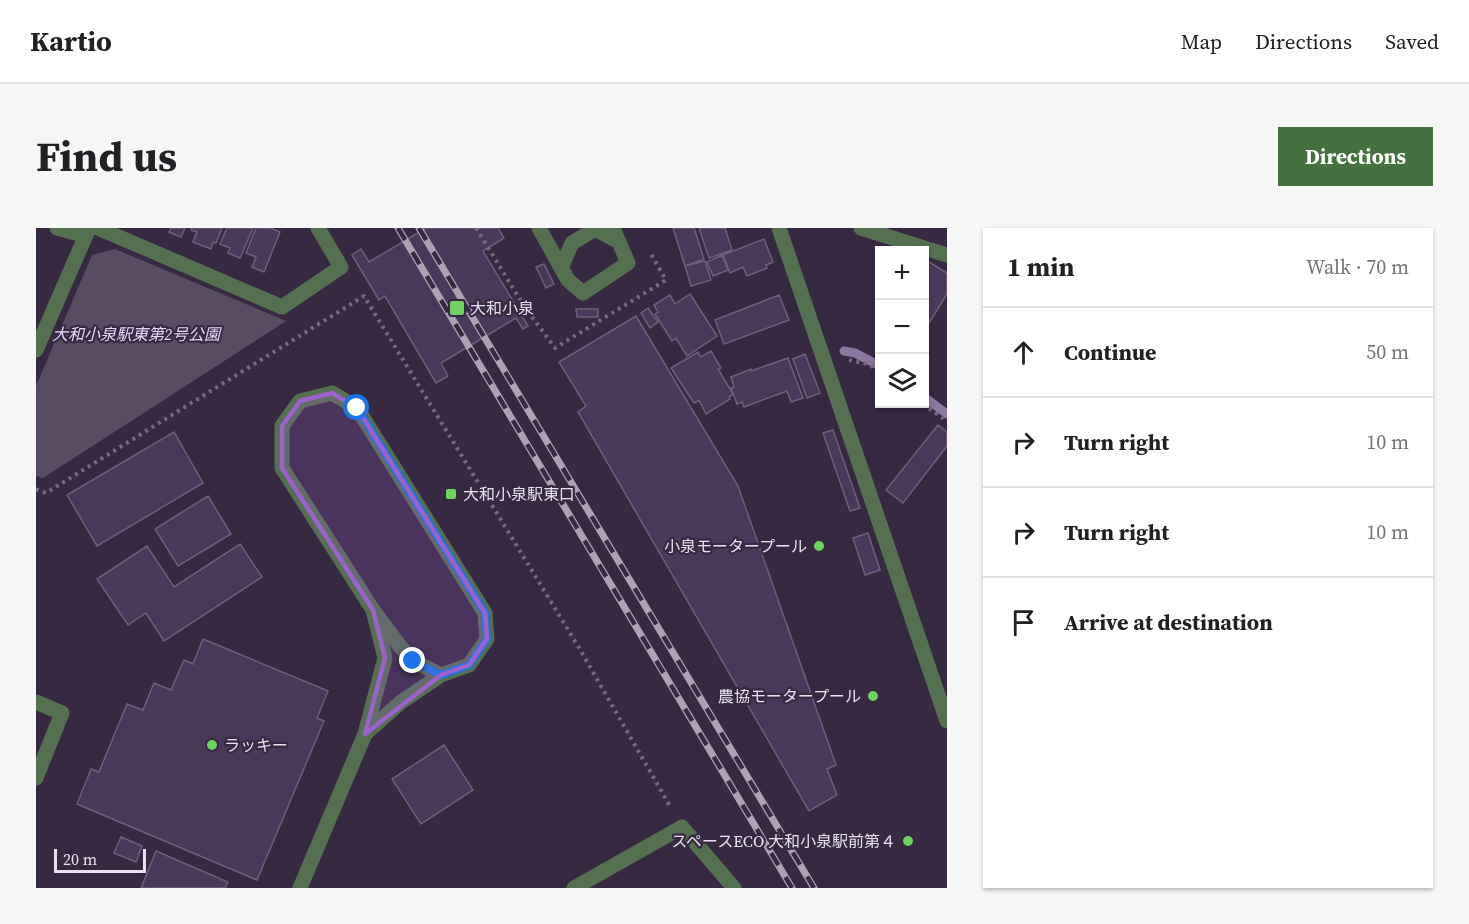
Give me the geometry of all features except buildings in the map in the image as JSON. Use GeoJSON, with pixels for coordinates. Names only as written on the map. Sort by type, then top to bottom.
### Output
{"type":"FeatureCollection","features":[{"type":"Feature","properties":{"kind":"street"},"geometry":{"type":"LineString","coordinates":[[57,228],[91,231],[282,307],[341,267],[318,228]]}},
{"type":"Feature","properties":{"kind":"street"},"geometry":{"type":"LineString","coordinates":[[538,228],[561,268],[568,280],[583,293],[628,263],[616,235],[595,230],[572,243],[561,268]]}},
{"type":"Feature","properties":{"kind":"street"},"geometry":{"type":"LineString","coordinates":[[779,228],[947,722]]}},
{"type":"Feature","properties":{"kind":"street"},"geometry":{"type":"LineString","coordinates":[[861,228],[947,255]]}},
{"type":"Feature","properties":{"kind":"street"},"geometry":{"type":"LineString","coordinates":[[36,350],[91,231]]}},
{"type":"Feature","properties":{"kind":"street"},"geometry":{"type":"LineString","coordinates":[[365,734],[401,702],[441,675],[469,665],[487,639],[485,613],[357,408],[332,393],[300,401],[282,426],[282,468],[373,610],[399,645],[413,661],[441,675]]}},
{"type":"Feature","properties":{"kind":"street"},"geometry":{"type":"LineString","coordinates":[[300,888],[365,734],[385,658],[373,610]]}},
{"type":"Feature","properties":{"kind":"street"},"geometry":{"type":"LineString","coordinates":[[36,702],[62,713],[36,777]]}},
{"type":"Feature","properties":{"kind":"street"},"geometry":{"type":"LineString","coordinates":[[574,888],[682,827],[734,888]]}},
{"type":"Feature","properties":{"kind":"path"},"geometry":{"type":"LineString","coordinates":[[476,228],[524,306],[555,348]]}},
{"type":"Feature","properties":{"kind":"path"},"geometry":{"type":"LineString","coordinates":[[36,489],[46,493],[364,296],[578,646],[682,827]]}},
{"type":"Feature","properties":{"kind":"path"},"geometry":{"type":"LineString","coordinates":[[825,365],[846,360],[868,364],[875,369]]}},
{"type":"Feature","properties":{"kind":"path"},"geometry":{"type":"LineString","coordinates":[[929,408],[947,421]]}},
{"type":"Feature","properties":{"kind":"highlighted area"},"geometry":{"type":"Polygon","coordinates":[[[332,393],[357,408],[485,613],[487,639],[469,665],[441,675],[365,734],[385,658],[373,610],[282,468],[282,426],[300,401],[332,393]]]}},
{"type":"Feature","properties":{"kind":"green space","name":"大和小泉駅東第2号公園"},"geometry":{"type":"Polygon","coordinates":[[[115,249],[286,321],[43,478],[36,476],[36,386],[92,255],[115,249]]]}},
{"type":"Feature","properties":{"kind":"waterway"},"geometry":{"type":"LineString","coordinates":[[844,351],[855,353],[875,363]]}},
{"type":"Feature","properties":{"kind":"waterway"},"geometry":{"type":"LineString","coordinates":[[929,401],[947,414]]}},
{"type":"Feature","properties":{"kind":"railway"},"geometry":{"type":"LineString","coordinates":[[398,228],[792,888]]}},
{"type":"Feature","properties":{"kind":"railway"},"geometry":{"type":"LineString","coordinates":[[419,228],[814,888]]}},
{"type":"Feature","properties":{"kind":"place","name":"大和小泉"},"geometry":{"type":"Point","coordinates":[457,308]}},
{"type":"Feature","properties":{"kind":"place","name":"大和小泉駅東口"},"geometry":{"type":"Point","coordinates":[451,494]}},
{"type":"Feature","properties":{"kind":"place","name":"小泉モータープール"},"geometry":{"type":"Point","coordinates":[819,546]}},
{"type":"Feature","properties":{"kind":"place","name":"農協モータープール"},"geometry":{"type":"Point","coordinates":[873,696]}},
{"type":"Feature","properties":{"kind":"place","name":"ラッキー"},"geometry":{"type":"Point","coordinates":[212,745]}},
{"type":"Feature","properties":{"kind":"place","name":"スペースECO 大和小泉駅前第４"},"geometry":{"type":"Point","coordinates":[908,841]}},
{"type":"Feature","properties":{"kind":"route"},"geometry":{"type":"LineString","coordinates":[[357,408],[485,613],[487,639],[469,665],[441,675],[413,661]]}}]}
